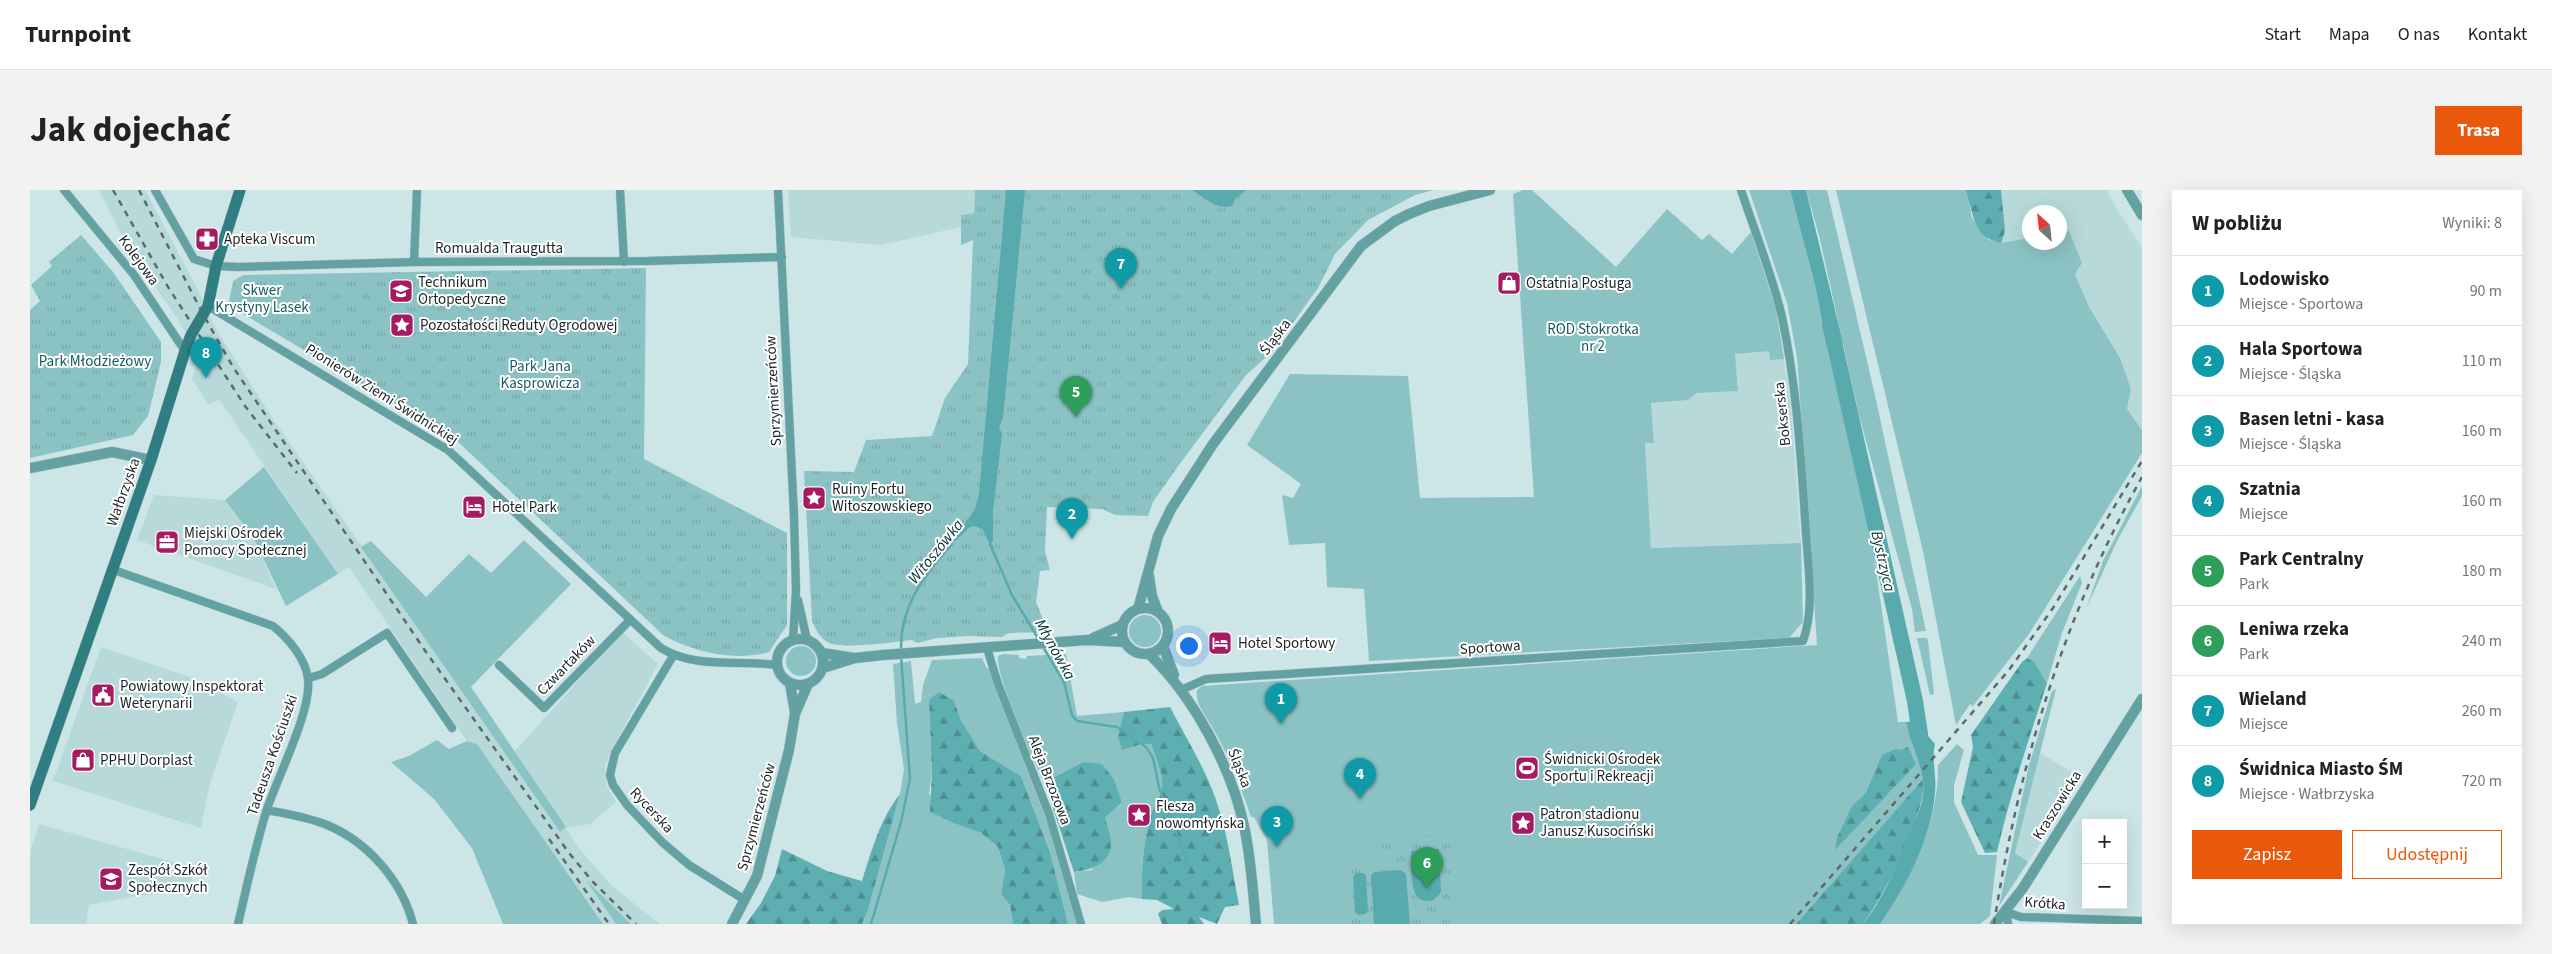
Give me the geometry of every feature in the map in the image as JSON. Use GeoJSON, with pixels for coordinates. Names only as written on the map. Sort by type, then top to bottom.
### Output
{"type":"FeatureCollection","features":[{"type":"Feature","properties":{"kind":"main road","name":"Wałbrzyska"},"geometry":{"type":"LineString","coordinates":[[30,805],[33,787],[150,460],[185,351],[191,335],[204,316],[208,306],[216,266],[240,190]]}},
{"type":"Feature","properties":{"kind":"street","name":"Kolejowa"},"geometry":{"type":"LineString","coordinates":[[64,190],[134,275],[185,351]]}},
{"type":"Feature","properties":{"kind":"street","name":"Romualda Traugutta"},"geometry":{"type":"LineString","coordinates":[[154,190],[194,259],[216,266],[414,262],[624,262],[782,257]]}},
{"type":"Feature","properties":{"kind":"street"},"geometry":{"type":"LineString","coordinates":[[414,262],[418,190]]}},
{"type":"Feature","properties":{"kind":"street"},"geometry":{"type":"LineString","coordinates":[[620,190],[624,262]]}},
{"type":"Feature","properties":{"kind":"street","name":"Sprzymierzeńców"},"geometry":{"type":"LineString","coordinates":[[778,190],[796,590],[793,640]]}},
{"type":"Feature","properties":{"kind":"street","name":"Śląska"},"geometry":{"type":"LineString","coordinates":[[1138,609],[1153,552],[1164,520],[1213,444],[1361,246],[1408,214],[1429,206],[1490,190]]}},
{"type":"Feature","properties":{"kind":"street","name":"Bokserska"},"geometry":{"type":"LineString","coordinates":[[1740,190],[1773,283],[1782,316],[1792,376],[1801,461],[1808,570],[1809,624],[1803,642]]}},
{"type":"Feature","properties":{"kind":"street"},"geometry":{"type":"LineString","coordinates":[[2127,190],[2142,216]]}},
{"type":"Feature","properties":{"kind":"street","name":"Pionierów Ziemi Świdnickiej"},"geometry":{"type":"LineString","coordinates":[[208,306],[448,450],[630,620],[661,648],[673,656],[697,661],[777,665]]}},
{"type":"Feature","properties":{"kind":"street"},"geometry":{"type":"LineString","coordinates":[[30,468],[112,452],[150,460]]}},
{"type":"Feature","properties":{"kind":"street","name":"Tadeusza Kościuszki"},"geometry":{"type":"LineString","coordinates":[[111,569],[273,626],[282,633],[299,656],[308,678],[308,700],[267,810],[238,924]]}},
{"type":"Feature","properties":{"kind":"street","name":"Śląska"},"geometry":{"type":"LineString","coordinates":[[1149,572],[1152,596],[1158,612]]}},
{"type":"Feature","properties":{"kind":"street","name":"Sprzymierzeńców"},"geometry":{"type":"LineString","coordinates":[[796,590],[807,640]]}},
{"type":"Feature","properties":{"kind":"street"},"geometry":{"type":"LineString","coordinates":[[823,668],[855,658],[883,655],[1087,640],[1124,642],[1135,652],[1149,654],[1163,646],[1167,639],[1168,624],[1158,612],[1145,607],[1131,612],[1122,625],[1087,640]]}},
{"type":"Feature","properties":{"kind":"street","name":"Czwartaków"},"geometry":{"type":"LineString","coordinates":[[500,666],[544,708],[630,620]]}},
{"type":"Feature","properties":{"kind":"street"},"geometry":{"type":"LineString","coordinates":[[1122,625],[1124,642]]}},
{"type":"Feature","properties":{"kind":"street"},"geometry":{"type":"LineString","coordinates":[[308,678],[322,674],[387,633],[452,728]]}},
{"type":"Feature","properties":{"kind":"street"},"geometry":{"type":"LineString","coordinates":[[793,640],[807,640],[818,647],[822,653],[823,668],[820,675],[808,684],[790,682],[780,672],[777,665],[780,650],[793,640]]}},
{"type":"Feature","properties":{"kind":"street","name":"Sportowa"},"geometry":{"type":"LineString","coordinates":[[1181,690],[1206,679],[1803,642]]}},
{"type":"Feature","properties":{"kind":"street","name":"Śląska"},"geometry":{"type":"LineString","coordinates":[[1163,646],[1181,690],[1215,746],[1239,808],[1246,841],[1256,924]]}},
{"type":"Feature","properties":{"kind":"street","name":"Aleja Brzozowa"},"geometry":{"type":"LineString","coordinates":[[987,648],[998,684],[1049,814],[1081,924]]}},
{"type":"Feature","properties":{"kind":"street"},"geometry":{"type":"LineString","coordinates":[[822,653],[855,658]]}},
{"type":"Feature","properties":{"kind":"street","name":"Śląska"},"geometry":{"type":"LineString","coordinates":[[1149,654],[1181,690]]}},
{"type":"Feature","properties":{"kind":"street","name":"Rycerska"},"geometry":{"type":"LineString","coordinates":[[673,656],[615,753],[610,775],[613,785],[620,796],[662,842],[689,865],[745,900]]}},
{"type":"Feature","properties":{"kind":"street","name":"Sprzymierzeńców"},"geometry":{"type":"LineString","coordinates":[[790,682],[795,714]]}},
{"type":"Feature","properties":{"kind":"street","name":"Sprzymierzeńców"},"geometry":{"type":"LineString","coordinates":[[732,924],[757,876],[776,806],[795,714],[808,684]]}},
{"type":"Feature","properties":{"kind":"street","name":"Kraszowicka"},"geometry":{"type":"LineString","coordinates":[[1995,924],[2006,912],[2142,699]]}},
{"type":"Feature","properties":{"kind":"street"},"geometry":{"type":"LineString","coordinates":[[267,810],[326,824],[371,854],[384,867],[400,890],[414,924]]}},
{"type":"Feature","properties":{"kind":"street"},"geometry":{"type":"LineString","coordinates":[[2006,912],[2008,924]]}},
{"type":"Feature","properties":{"kind":"street","name":"Krótka"},"geometry":{"type":"LineString","coordinates":[[2006,912],[2021,917],[2142,921]]}},
{"type":"Feature","properties":{"kind":"shaded area"},"geometry":{"type":"Polygon","coordinates":[[[99,190],[145,190],[196,286],[217,331],[271,416],[560,832],[565,827],[515,751],[622,632],[658,664],[609,755],[605,766],[607,787],[616,802],[590,824],[566,828],[577,846],[612,886],[660,924],[631,924],[588,883],[616,924],[603,924],[477,744],[467,741],[349,567],[338,574],[219,399],[209,405],[192,379],[200,356],[175,315],[127,246],[99,190]]]}},
{"type":"Feature","properties":{"kind":"shaded area"},"geometry":{"type":"Polygon","coordinates":[[[788,190],[975,190],[974,213],[961,215],[961,227],[881,245],[791,237],[788,190]]]}},
{"type":"Feature","properties":{"kind":"shaded area"},"geometry":{"type":"Polygon","coordinates":[[[1006,190],[1025,190],[1003,418],[999,427],[1002,434],[993,511],[993,541],[990,544],[983,530],[975,526],[970,527],[950,546],[975,509],[979,494],[1006,190]]]}},
{"type":"Feature","properties":{"kind":"shaded area"},"geometry":{"type":"Polygon","coordinates":[[[1192,190],[1246,190],[1235,199],[1232,206],[1226,207],[1216,205],[1192,190]]]}},
{"type":"Feature","properties":{"kind":"shaded area"},"geometry":{"type":"Polygon","coordinates":[[[1790,190],[1806,190],[1843,343],[1827,347],[1815,285],[1790,190]]]}},
{"type":"Feature","properties":{"kind":"shaded area"},"geometry":{"type":"Polygon","coordinates":[[[1995,190],[2107,190],[2142,248],[2142,430],[2127,409],[2131,389],[2001,243],[1995,190]]]}},
{"type":"Feature","properties":{"kind":"shaded area"},"geometry":{"type":"Polygon","coordinates":[[[1779,327],[1791,406],[1801,543],[1651,548],[1645,443],[1654,442],[1650,389],[1779,327]]]}},
{"type":"Feature","properties":{"kind":"shaded area"},"geometry":{"type":"Polygon","coordinates":[[[154,495],[225,500],[254,539],[276,589],[137,540],[154,495]]]}},
{"type":"Feature","properties":{"kind":"shaded area"},"geometry":{"type":"Polygon","coordinates":[[[101,647],[193,678],[238,702],[210,783],[201,828],[53,781],[101,647]]]}},
{"type":"Feature","properties":{"kind":"shaded area"},"geometry":{"type":"Polygon","coordinates":[[[1926,720],[1928,736],[1935,744],[1935,793],[1933,810],[1923,845],[1908,878],[1880,924],[1863,924],[1876,906],[1896,867],[1918,815],[1923,781],[1906,722],[1926,720]]]}},
{"type":"Feature","properties":{"kind":"shaded area"},"geometry":{"type":"Polygon","coordinates":[[[2040,753],[2082,778],[2028,862],[2015,853],[2040,753]]]}},
{"type":"Feature","properties":{"kind":"shaded area","name":"Zespół Szkół Społecznych"},"geometry":{"type":"Polygon","coordinates":[[[39,824],[194,868],[189,890],[130,897],[89,905],[86,924],[30,924],[30,852],[39,824]]]}},
{"type":"Feature","properties":{"kind":"shaded area"},"geometry":{"type":"Polygon","coordinates":[[[1439,849],[1441,892],[1434,900],[1425,901],[1415,893],[1411,851],[1439,849]]]}},
{"type":"Feature","properties":{"kind":"shaded area"},"geometry":{"type":"Polygon","coordinates":[[[1401,870],[1406,874],[1410,924],[1374,924],[1371,875],[1375,872],[1401,870]]]}},
{"type":"Feature","properties":{"kind":"shaded area"},"geometry":{"type":"Polygon","coordinates":[[[1356,873],[1366,875],[1368,911],[1366,914],[1358,915],[1355,912],[1353,877],[1356,873]]]}},
{"type":"Feature","properties":{"kind":"green space"},"geometry":{"type":"Polygon","coordinates":[[[975,190],[1434,190],[1415,195],[1368,220],[1335,254],[1318,288],[1272,352],[1246,375],[1153,502],[1148,516],[1115,515],[1102,509],[1047,507],[1045,551],[1050,570],[1040,571],[1036,602],[1048,632],[1008,633],[1002,637],[968,636],[937,638],[917,643],[912,640],[868,645],[844,645],[827,642],[816,629],[812,620],[804,471],[854,472],[866,440],[932,436],[945,398],[968,364],[973,240],[961,245],[961,215],[974,213],[975,190]]]}},
{"type":"Feature","properties":{"kind":"green space","name":"ROD Stokrotka nr 2"},"geometry":{"type":"Polygon","coordinates":[[[1523,190],[1532,190],[1616,267],[1667,209],[1702,240],[1709,234],[1732,254],[1751,232],[1776,309],[1784,359],[1770,360],[1769,351],[1735,354],[1738,391],[1697,393],[1687,400],[1651,403],[1654,443],[1645,443],[1651,548],[1801,543],[1803,622],[1789,638],[1369,661],[1364,589],[1327,587],[1325,543],[1289,545],[1282,495],[1293,498],[1301,484],[1247,445],[1290,374],[1408,376],[1420,498],[1534,497],[1513,194],[1523,190]]]}},
{"type":"Feature","properties":{"kind":"green space","name":"Świdnicki Ośrodek Sportu i Rekreacji"},"geometry":{"type":"Polygon","coordinates":[[[1749,190],[1790,190],[1815,285],[1827,347],[1872,543],[1898,722],[1906,722],[1923,779],[1796,924],[1274,924],[1267,840],[1254,817],[1251,817],[1227,756],[1200,707],[1197,699],[1197,690],[1202,686],[1817,645],[1797,357],[1787,303],[1749,190]]]}},
{"type":"Feature","properties":{"kind":"green space"},"geometry":{"type":"Polygon","coordinates":[[[1806,190],[1827,190],[1874,391],[1926,631],[1915,632],[1912,609],[1859,415],[1819,235],[1806,190]]]}},
{"type":"Feature","properties":{"kind":"green space"},"geometry":{"type":"Polygon","coordinates":[[[1836,190],[1965,190],[1972,218],[1989,240],[2001,243],[2022,239],[2022,250],[2067,250],[2067,231],[2069,231],[2082,263],[2075,274],[2089,307],[2120,358],[2131,389],[2127,409],[2142,430],[2142,453],[2029,634],[1973,706],[1970,704],[1956,725],[1923,551],[1836,190]]]}},
{"type":"Feature","properties":{"kind":"green space"},"geometry":{"type":"Polygon","coordinates":[[[1965,190],[2001,190],[2005,231],[2001,243],[1991,240],[1979,230],[1965,190]]]}},
{"type":"Feature","properties":{"kind":"green space","name":"Park Młodzieżowy"},"geometry":{"type":"Polygon","coordinates":[[[81,235],[113,272],[161,342],[161,362],[148,416],[133,435],[30,458],[30,310],[40,301],[31,285],[52,266],[49,262],[81,235]]]}},
{"type":"Feature","properties":{"kind":"green space","name":"Park Jana Kasprowicza"},"geometry":{"type":"Polygon","coordinates":[[[646,268],[644,459],[787,533],[787,625],[769,652],[742,656],[714,654],[687,646],[663,635],[456,440],[233,308],[229,302],[233,281],[243,275],[646,268]]]}},
{"type":"Feature","properties":{"kind":"green space"},"geometry":{"type":"Polygon","coordinates":[[[264,467],[338,574],[286,606],[254,539],[225,500],[264,467]]]}},
{"type":"Feature","properties":{"kind":"green space"},"geometry":{"type":"Polygon","coordinates":[[[2142,486],[2142,496],[2117,541],[2086,609],[2103,561],[2142,486]]]}},
{"type":"Feature","properties":{"kind":"green space"},"geometry":{"type":"Polygon","coordinates":[[[524,540],[571,584],[471,687],[566,827],[560,832],[361,547],[371,541],[426,597],[469,554],[491,573],[524,540]]]}},
{"type":"Feature","properties":{"kind":"green space"},"geometry":{"type":"Polygon","coordinates":[[[2080,576],[2082,583],[2062,633],[2047,683],[2034,662],[2027,658],[2080,576]]]}},
{"type":"Feature","properties":{"kind":"green space"},"geometry":{"type":"Polygon","coordinates":[[[1145,615],[1157,619],[1161,631],[1157,643],[1145,647],[1133,643],[1129,631],[1133,619],[1145,615]]]}},
{"type":"Feature","properties":{"kind":"green space"},"geometry":{"type":"Polygon","coordinates":[[[1917,638],[1927,638],[1928,641],[1934,694],[1930,695],[1917,638]]]}},
{"type":"Feature","properties":{"kind":"green space"},"geometry":{"type":"Polygon","coordinates":[[[801,646],[812,650],[816,661],[812,672],[801,676],[790,672],[786,661],[790,650],[801,646]]]}},
{"type":"Feature","properties":{"kind":"green space"},"geometry":{"type":"Polygon","coordinates":[[[1003,654],[1019,655],[1019,658],[1026,659],[1027,656],[1066,654],[1077,716],[1124,712],[1122,723],[1141,744],[1151,744],[1160,770],[1162,786],[1150,818],[1144,848],[1142,899],[1129,897],[1102,902],[1077,894],[1074,872],[1092,870],[1105,818],[1122,802],[1114,779],[1102,764],[1049,780],[1049,796],[1003,683],[998,656],[1003,654]]]}},
{"type":"Feature","properties":{"kind":"green space"},"geometry":{"type":"Polygon","coordinates":[[[982,658],[986,667],[991,671],[995,688],[1055,842],[1077,924],[1068,924],[1050,852],[1021,776],[980,751],[961,720],[954,701],[929,701],[932,772],[929,794],[956,824],[981,833],[998,847],[1005,870],[1001,894],[1010,905],[1013,924],[862,924],[868,910],[900,794],[904,769],[897,723],[893,664],[911,661],[915,704],[921,702],[923,685],[932,660],[982,658]]]}},
{"type":"Feature","properties":{"kind":"green space"},"geometry":{"type":"Polygon","coordinates":[[[2027,658],[2034,662],[2047,683],[2014,788],[1997,852],[1985,853],[1961,802],[1973,747],[1971,735],[2022,662],[2027,658]]]}},
{"type":"Feature","properties":{"kind":"green space"},"geometry":{"type":"Polygon","coordinates":[[[2056,689],[2015,853],[2028,862],[1999,906],[2029,765],[2052,691],[2056,689]]]}},
{"type":"Feature","properties":{"kind":"green space"},"geometry":{"type":"Polygon","coordinates":[[[939,692],[954,701],[961,720],[980,751],[1021,776],[1050,852],[1068,924],[1013,924],[1010,905],[1001,894],[1005,870],[998,847],[981,833],[930,812],[932,772],[929,700],[939,692]]]}},
{"type":"Feature","properties":{"kind":"green space"},"geometry":{"type":"Polygon","coordinates":[[[1170,707],[1212,788],[1227,838],[1239,905],[1225,907],[1217,924],[1199,917],[1204,924],[1162,924],[1158,914],[1162,910],[1174,909],[1157,900],[1142,899],[1144,848],[1151,814],[1159,798],[1162,786],[1161,776],[1151,744],[1141,744],[1122,750],[1118,736],[1124,712],[1170,707]]]}},
{"type":"Feature","properties":{"kind":"green space"},"geometry":{"type":"Polygon","coordinates":[[[437,740],[449,749],[467,741],[477,744],[603,924],[503,924],[472,848],[434,799],[391,762],[409,756],[437,740]]]}},
{"type":"Feature","properties":{"kind":"green space"},"geometry":{"type":"Polygon","coordinates":[[[1957,744],[1964,750],[1954,785],[1954,802],[1978,855],[1997,855],[1990,916],[1980,924],[1880,924],[1902,888],[1921,849],[1934,807],[1938,765],[1957,744]]]}},
{"type":"Feature","properties":{"kind":"green space"},"geometry":{"type":"Polygon","coordinates":[[[1908,747],[1916,764],[1835,850],[1837,838],[1852,806],[1866,793],[1882,755],[1895,749],[1901,750],[1908,747]]]}},
{"type":"Feature","properties":{"kind":"green space"},"geometry":{"type":"Polygon","coordinates":[[[1084,762],[1102,764],[1114,779],[1122,802],[1105,818],[1111,843],[1106,858],[1092,868],[1074,872],[1049,796],[1049,780],[1084,762]]]}},
{"type":"Feature","properties":{"kind":"green space"},"geometry":{"type":"Polygon","coordinates":[[[1923,779],[1923,793],[1919,811],[1902,854],[1882,895],[1863,924],[1796,924],[1923,779]]]}},
{"type":"Feature","properties":{"kind":"green space"},"geometry":{"type":"Polygon","coordinates":[[[900,794],[868,910],[862,924],[746,924],[761,903],[775,876],[782,849],[827,871],[862,881],[882,824],[900,794]]]}},
{"type":"Feature","properties":{"kind":"green space"},"geometry":{"type":"Polygon","coordinates":[[[1450,834],[1456,924],[1348,924],[1348,921],[1345,922],[1345,918],[1348,918],[1345,872],[1341,872],[1341,868],[1344,866],[1377,864],[1376,839],[1450,834]]]}},
{"type":"Feature","properties":{"kind":"green space"},"geometry":{"type":"Polygon","coordinates":[[[586,880],[631,924],[616,924],[586,880]]]}},
{"type":"Feature","properties":{"kind":"waterway","name":"Bystrzyca"},"geometry":{"type":"LineString","coordinates":[[1830,324],[1915,701],[1921,742]]}},
{"type":"Feature","properties":{"kind":"waterway","name":"Witoszówka"},"geometry":{"type":"LineString","coordinates":[[901,651],[904,620],[915,593],[952,544]]}},
{"type":"Feature","properties":{"kind":"waterway","name":"Młynówka"},"geometry":{"type":"LineString","coordinates":[[990,544],[1012,595],[1039,640]]}},
{"type":"Feature","properties":{"kind":"waterway","name":"Młynówka"},"geometry":{"type":"LineString","coordinates":[[1043,647],[1064,682],[1072,715],[1077,721],[1117,727],[1146,747],[1153,758],[1159,787],[1185,855],[1186,864]]}},
{"type":"Feature","properties":{"kind":"waterway","name":"Witoszówka"},"geometry":{"type":"LineString","coordinates":[[871,924],[901,822],[910,779],[901,656]]}},
{"type":"Feature","properties":{"kind":"railway"},"geometry":{"type":"LineString","coordinates":[[113,190],[168,287],[245,406],[297,473]]}},
{"type":"Feature","properties":{"kind":"railway"},"geometry":{"type":"LineString","coordinates":[[139,190],[204,316],[233,367],[426,652],[569,853],[593,882],[636,924]]}},
{"type":"Feature","properties":{"kind":"railway"},"geometry":{"type":"LineString","coordinates":[[1790,924],[2009,670],[2053,608],[2142,461]]}},
{"type":"Feature","properties":{"kind":"railway"},"geometry":{"type":"LineString","coordinates":[[1994,924],[2017,806],[2031,749],[2048,693],[2067,638],[2089,584],[2114,530],[2142,477]]}},
{"type":"Feature","properties":{"kind":"railway"},"geometry":{"type":"LineString","coordinates":[[549,839],[609,924]]}},
{"type":"Feature","properties":{"kind":"place","name":"Apteka Viscum"},"geometry":{"type":"Point","coordinates":[207,239]}},
{"type":"Feature","properties":{"kind":"place","name":"Ostatnia Posługa"},"geometry":{"type":"Point","coordinates":[1509,283]}},
{"type":"Feature","properties":{"kind":"place","name":"Wieland"},"geometry":{"type":"Point","coordinates":[1121,289]}},
{"type":"Feature","properties":{"kind":"place","name":"Technikum Ortopedyczne"},"geometry":{"type":"Point","coordinates":[401,291]}},
{"type":"Feature","properties":{"kind":"place","name":"Pozostałości Reduty Ogrodowej"},"geometry":{"type":"Point","coordinates":[402,325]}},
{"type":"Feature","properties":{"kind":"place","name":"Świdnica Miasto ŚM"},"geometry":{"type":"Point","coordinates":[206,378]}},
{"type":"Feature","properties":{"kind":"place","name":"Park Centralny"},"geometry":{"type":"Point","coordinates":[1076,417]}},
{"type":"Feature","properties":{"kind":"place","name":"Ruiny Fortu Witoszowskiego"},"geometry":{"type":"Point","coordinates":[814,498]}},
{"type":"Feature","properties":{"kind":"place","name":"Hotel Park"},"geometry":{"type":"Point","coordinates":[474,507]}},
{"type":"Feature","properties":{"kind":"place","name":"Hala Sportowa"},"geometry":{"type":"Point","coordinates":[1072,539]}},
{"type":"Feature","properties":{"kind":"place","name":"Miejski Ośrodek Pomocy Społecznej"},"geometry":{"type":"Point","coordinates":[167,542]}},
{"type":"Feature","properties":{"kind":"place","name":"Hotel Sportowy"},"geometry":{"type":"Point","coordinates":[1220,643]}},
{"type":"Feature","properties":{"kind":"place","name":"Powiatowy Inspektorat Weterynarii"},"geometry":{"type":"Point","coordinates":[103,695]}},
{"type":"Feature","properties":{"kind":"place","name":"Lodowisko"},"geometry":{"type":"Point","coordinates":[1281,724]}},
{"type":"Feature","properties":{"kind":"place","name":"PPHU Dorplast"},"geometry":{"type":"Point","coordinates":[83,760]}},
{"type":"Feature","properties":{"kind":"place","name":"Świdnicki Ośrodek Sportu i Rekreacji"},"geometry":{"type":"Point","coordinates":[1527,768]}},
{"type":"Feature","properties":{"kind":"place","name":"Szatnia"},"geometry":{"type":"Point","coordinates":[1360,799]}},
{"type":"Feature","properties":{"kind":"place","name":"Flesza nowomłyńska"},"geometry":{"type":"Point","coordinates":[1139,815]}},
{"type":"Feature","properties":{"kind":"place","name":"Patron stadionu Janusz Kusociński"},"geometry":{"type":"Point","coordinates":[1523,823]}},
{"type":"Feature","properties":{"kind":"place","name":"Basen letni - kasa"},"geometry":{"type":"Point","coordinates":[1277,847]}},
{"type":"Feature","properties":{"kind":"place","name":"Zespół Szkół Społecznych"},"geometry":{"type":"Point","coordinates":[111,879]}},
{"type":"Feature","properties":{"kind":"place","name":"Leniwa rzeka"},"geometry":{"type":"Point","coordinates":[1427,888]}},
{"type":"Feature","properties":{"kind":"park label","name":"Skwer Krystyny Lasek"},"geometry":{"type":"Point","coordinates":[262,298]}}]}
